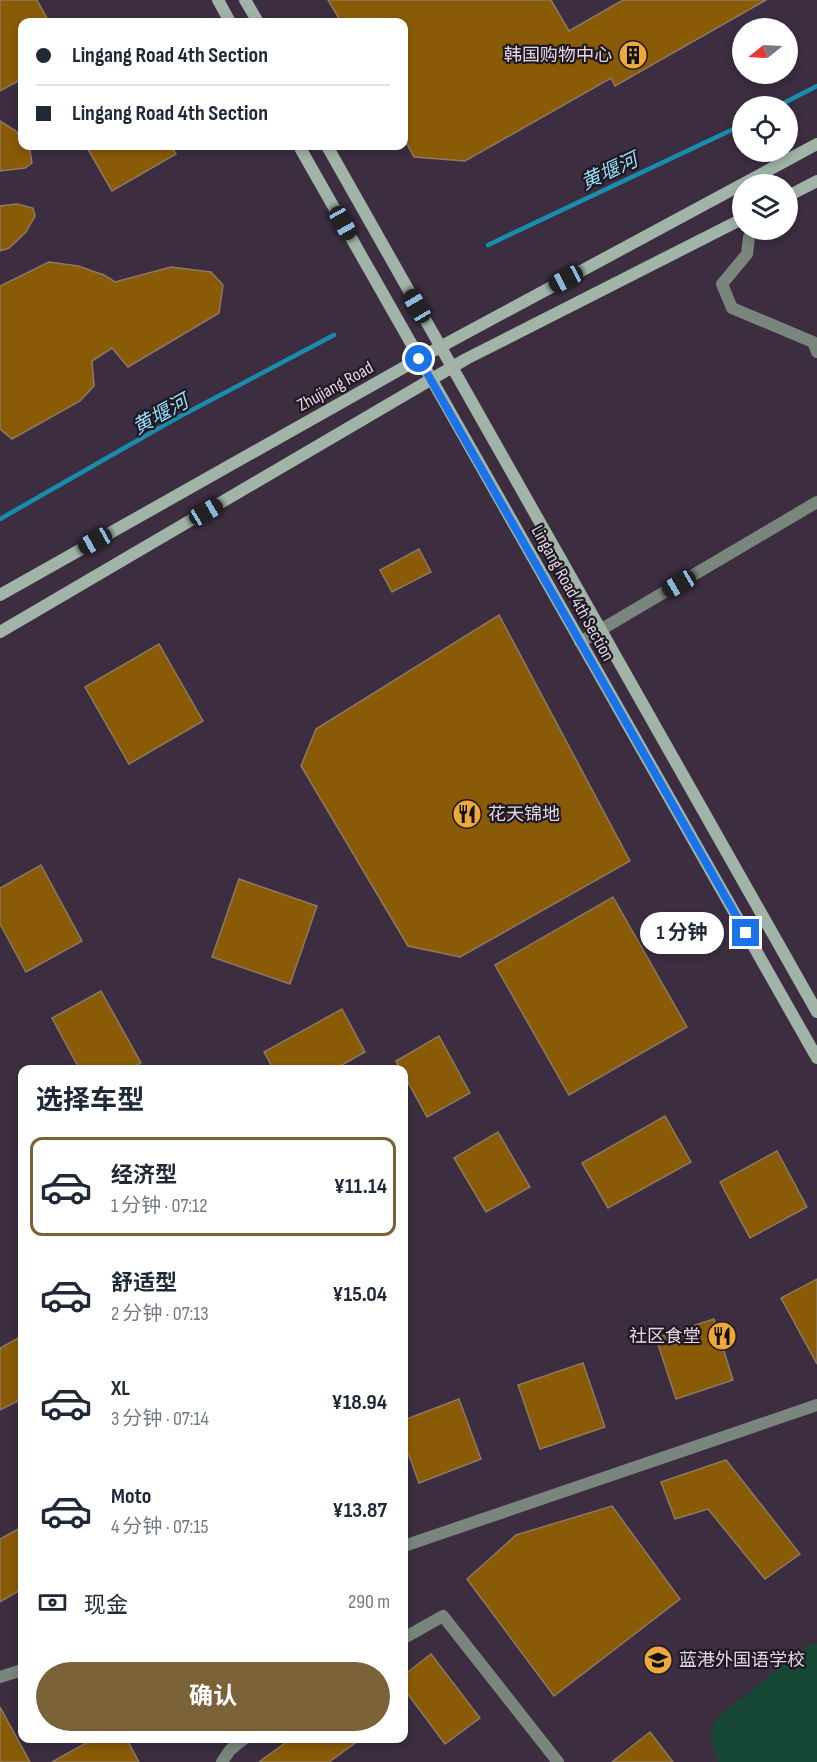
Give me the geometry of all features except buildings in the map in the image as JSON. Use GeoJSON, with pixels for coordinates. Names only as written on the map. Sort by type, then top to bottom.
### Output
{"type":"FeatureCollection","features":[{"type":"Feature","properties":{"kind":"main road"},"geometry":{"type":"LineString","coordinates":[[218,0],[228,18]]}},
{"type":"Feature","properties":{"kind":"main road"},"geometry":{"type":"LineString","coordinates":[[245,0],[256,18]]}},
{"type":"Feature","properties":{"kind":"main road","name":"Zhujiang Road"},"geometry":{"type":"LineString","coordinates":[[0,595],[440,347],[817,144]]}},
{"type":"Feature","properties":{"kind":"main road","name":"Lingang Road 4th Section"},"geometry":{"type":"LineString","coordinates":[[302,150],[817,1058]]}},
{"type":"Feature","properties":{"kind":"main road","name":"Lingang Road 4th Section"},"geometry":{"type":"LineString","coordinates":[[329,150],[817,1012]]}},
{"type":"Feature","properties":{"kind":"main road"},"geometry":{"type":"LineString","coordinates":[[798,191],[817,181]]}},
{"type":"Feature","properties":{"kind":"main road"},"geometry":{"type":"LineString","coordinates":[[0,632],[452,367],[732,224]]}},
{"type":"Feature","properties":{"kind":"street"},"geometry":{"type":"LineString","coordinates":[[749,240],[747,254],[722,284],[732,308],[816,345]]}},
{"type":"Feature","properties":{"kind":"street"},"geometry":{"type":"LineString","coordinates":[[580,642],[817,502]]}},
{"type":"Feature","properties":{"kind":"street"},"geometry":{"type":"LineString","coordinates":[[408,1545],[817,1406]]}},
{"type":"Feature","properties":{"kind":"street"},"geometry":{"type":"LineString","coordinates":[[408,1636],[443,1616],[558,1762]]}},
{"type":"Feature","properties":{"kind":"street"},"geometry":{"type":"LineString","coordinates":[[0,1677],[18,1671]]}},
{"type":"Feature","properties":{"kind":"street"},"geometry":{"type":"LineString","coordinates":[[222,1762],[230,1750],[239,1743]]}},
{"type":"Feature","properties":{"kind":"green space"},"geometry":{"type":"Polygon","coordinates":[[[817,1643],[817,1762],[718,1762],[710,1738],[716,1718],[810,1644],[817,1643]]]}},
{"type":"Feature","properties":{"kind":"waterway","name":"黄堰河"},"geometry":{"type":"LineString","coordinates":[[798,96],[817,86]]}},
{"type":"Feature","properties":{"kind":"waterway","name":"黄堰河"},"geometry":{"type":"LineString","coordinates":[[488,245],[732,130]]}},
{"type":"Feature","properties":{"kind":"waterway","name":"黄堰河"},"geometry":{"type":"LineString","coordinates":[[0,519],[175,419],[334,335]]}},
{"type":"Feature","properties":{"kind":"place","name":"韩国购物中心"},"geometry":{"type":"Point","coordinates":[633,55]}},
{"type":"Feature","properties":{"kind":"place","name":"花天锦地"},"geometry":{"type":"Point","coordinates":[467,814]}},
{"type":"Feature","properties":{"kind":"place","name":"社区食堂"},"geometry":{"type":"Point","coordinates":[722,1336]}},
{"type":"Feature","properties":{"kind":"place","name":"蓝港外国语学校"},"geometry":{"type":"Point","coordinates":[658,1660]}},
{"type":"Feature","properties":{"kind":"route"},"geometry":{"type":"LineString","coordinates":[[419,359],[433,379],[746,933]]}}]}
